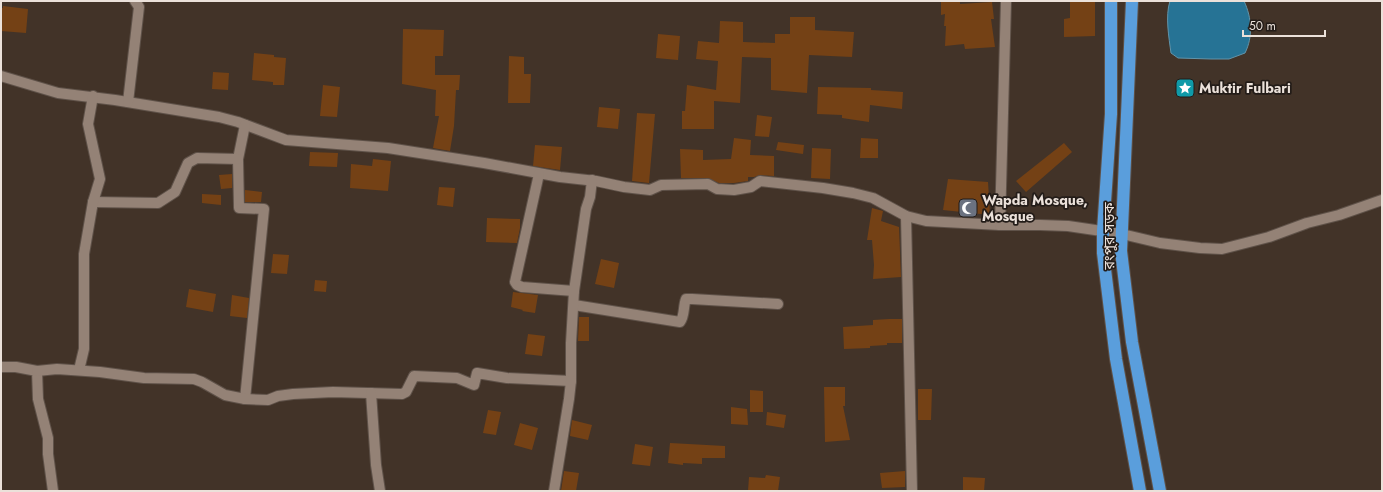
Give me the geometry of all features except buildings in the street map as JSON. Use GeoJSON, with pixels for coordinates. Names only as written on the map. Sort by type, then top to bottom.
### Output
{"type":"FeatureCollection","features":[{"type":"Feature","properties":{"kind":"highway","name":"রংপুর সড়ক"},"geometry":{"type":"LineString","coordinates":[[1111,1],[1111,114],[1103,231],[1103,252],[1116,359],[1140,491]]}},
{"type":"Feature","properties":{"kind":"highway","name":"রংপুর সড়ক"},"geometry":{"type":"LineString","coordinates":[[1132,1],[1121,252],[1132,342],[1160,491]]}},
{"type":"Feature","properties":{"kind":"street"},"geometry":{"type":"LineString","coordinates":[[128,102],[139,7],[135,1]]}},
{"type":"Feature","properties":{"kind":"street"},"geometry":{"type":"LineString","coordinates":[[1000,226],[1006,1]]}},
{"type":"Feature","properties":{"kind":"street"},"geometry":{"type":"LineString","coordinates":[[1,76],[58,93],[93,96],[219,117],[286,140],[388,148],[484,163],[539,174],[592,180],[624,187],[650,190],[661,185],[708,184],[717,189],[734,190],[751,187],[760,181],[837,190],[873,198],[906,216],[926,221],[1000,226],[1068,226],[1122,234],[1160,243],[1200,248],[1222,249],[1269,237],[1308,222],[1339,215],[1382,200]]}},
{"type":"Feature","properties":{"kind":"street"},"geometry":{"type":"LineString","coordinates":[[79,370],[84,349],[84,254],[93,202],[100,179],[88,124],[93,96]]}},
{"type":"Feature","properties":{"kind":"street"},"geometry":{"type":"LineString","coordinates":[[245,125],[238,159],[239,208],[264,209],[245,399]]}},
{"type":"Feature","properties":{"kind":"street"},"geometry":{"type":"LineString","coordinates":[[93,202],[158,204],[175,192],[188,163],[197,158],[238,159]]}},
{"type":"Feature","properties":{"kind":"street"},"geometry":{"type":"LineString","coordinates":[[539,174],[515,282],[517,285],[522,287],[574,291]]}},
{"type":"Feature","properties":{"kind":"street"},"geometry":{"type":"LineString","coordinates":[[554,491],[570,399],[574,291],[592,180]]}},
{"type":"Feature","properties":{"kind":"street"},"geometry":{"type":"LineString","coordinates":[[906,216],[912,491]]}},
{"type":"Feature","properties":{"kind":"street"},"geometry":{"type":"LineString","coordinates":[[574,305],[680,322],[683,319],[684,304],[686,299],[692,298],[778,304]]}},
{"type":"Feature","properties":{"kind":"street"},"geometry":{"type":"LineString","coordinates":[[1,368],[16,367],[37,371],[58,369],[79,370],[144,378],[194,379],[225,395],[245,399],[268,400],[278,396],[293,394],[333,392],[402,394],[406,392],[414,376],[458,378],[474,385],[477,374],[507,378],[571,381]]}},
{"type":"Feature","properties":{"kind":"street"},"geometry":{"type":"LineString","coordinates":[[37,371],[38,399],[48,438],[48,454],[53,491]]}},
{"type":"Feature","properties":{"kind":"street"},"geometry":{"type":"LineString","coordinates":[[371,393],[376,465],[380,491]]}},
{"type":"Feature","properties":{"kind":"water"},"geometry":{"type":"Polygon","coordinates":[[[1170,1],[1244,1],[1250,21],[1249,41],[1245,53],[1229,59],[1178,58],[1171,53],[1168,34],[1168,13],[1170,1]]]}},
{"type":"Feature","properties":{"kind":"place","name":"Muktir Fulbari"},"geometry":{"type":"Point","coordinates":[1185,88]}},
{"type":"Feature","properties":{"kind":"place","name":"Wapda Mosque, Mosque"},"geometry":{"type":"Point","coordinates":[968,208]}}]}
